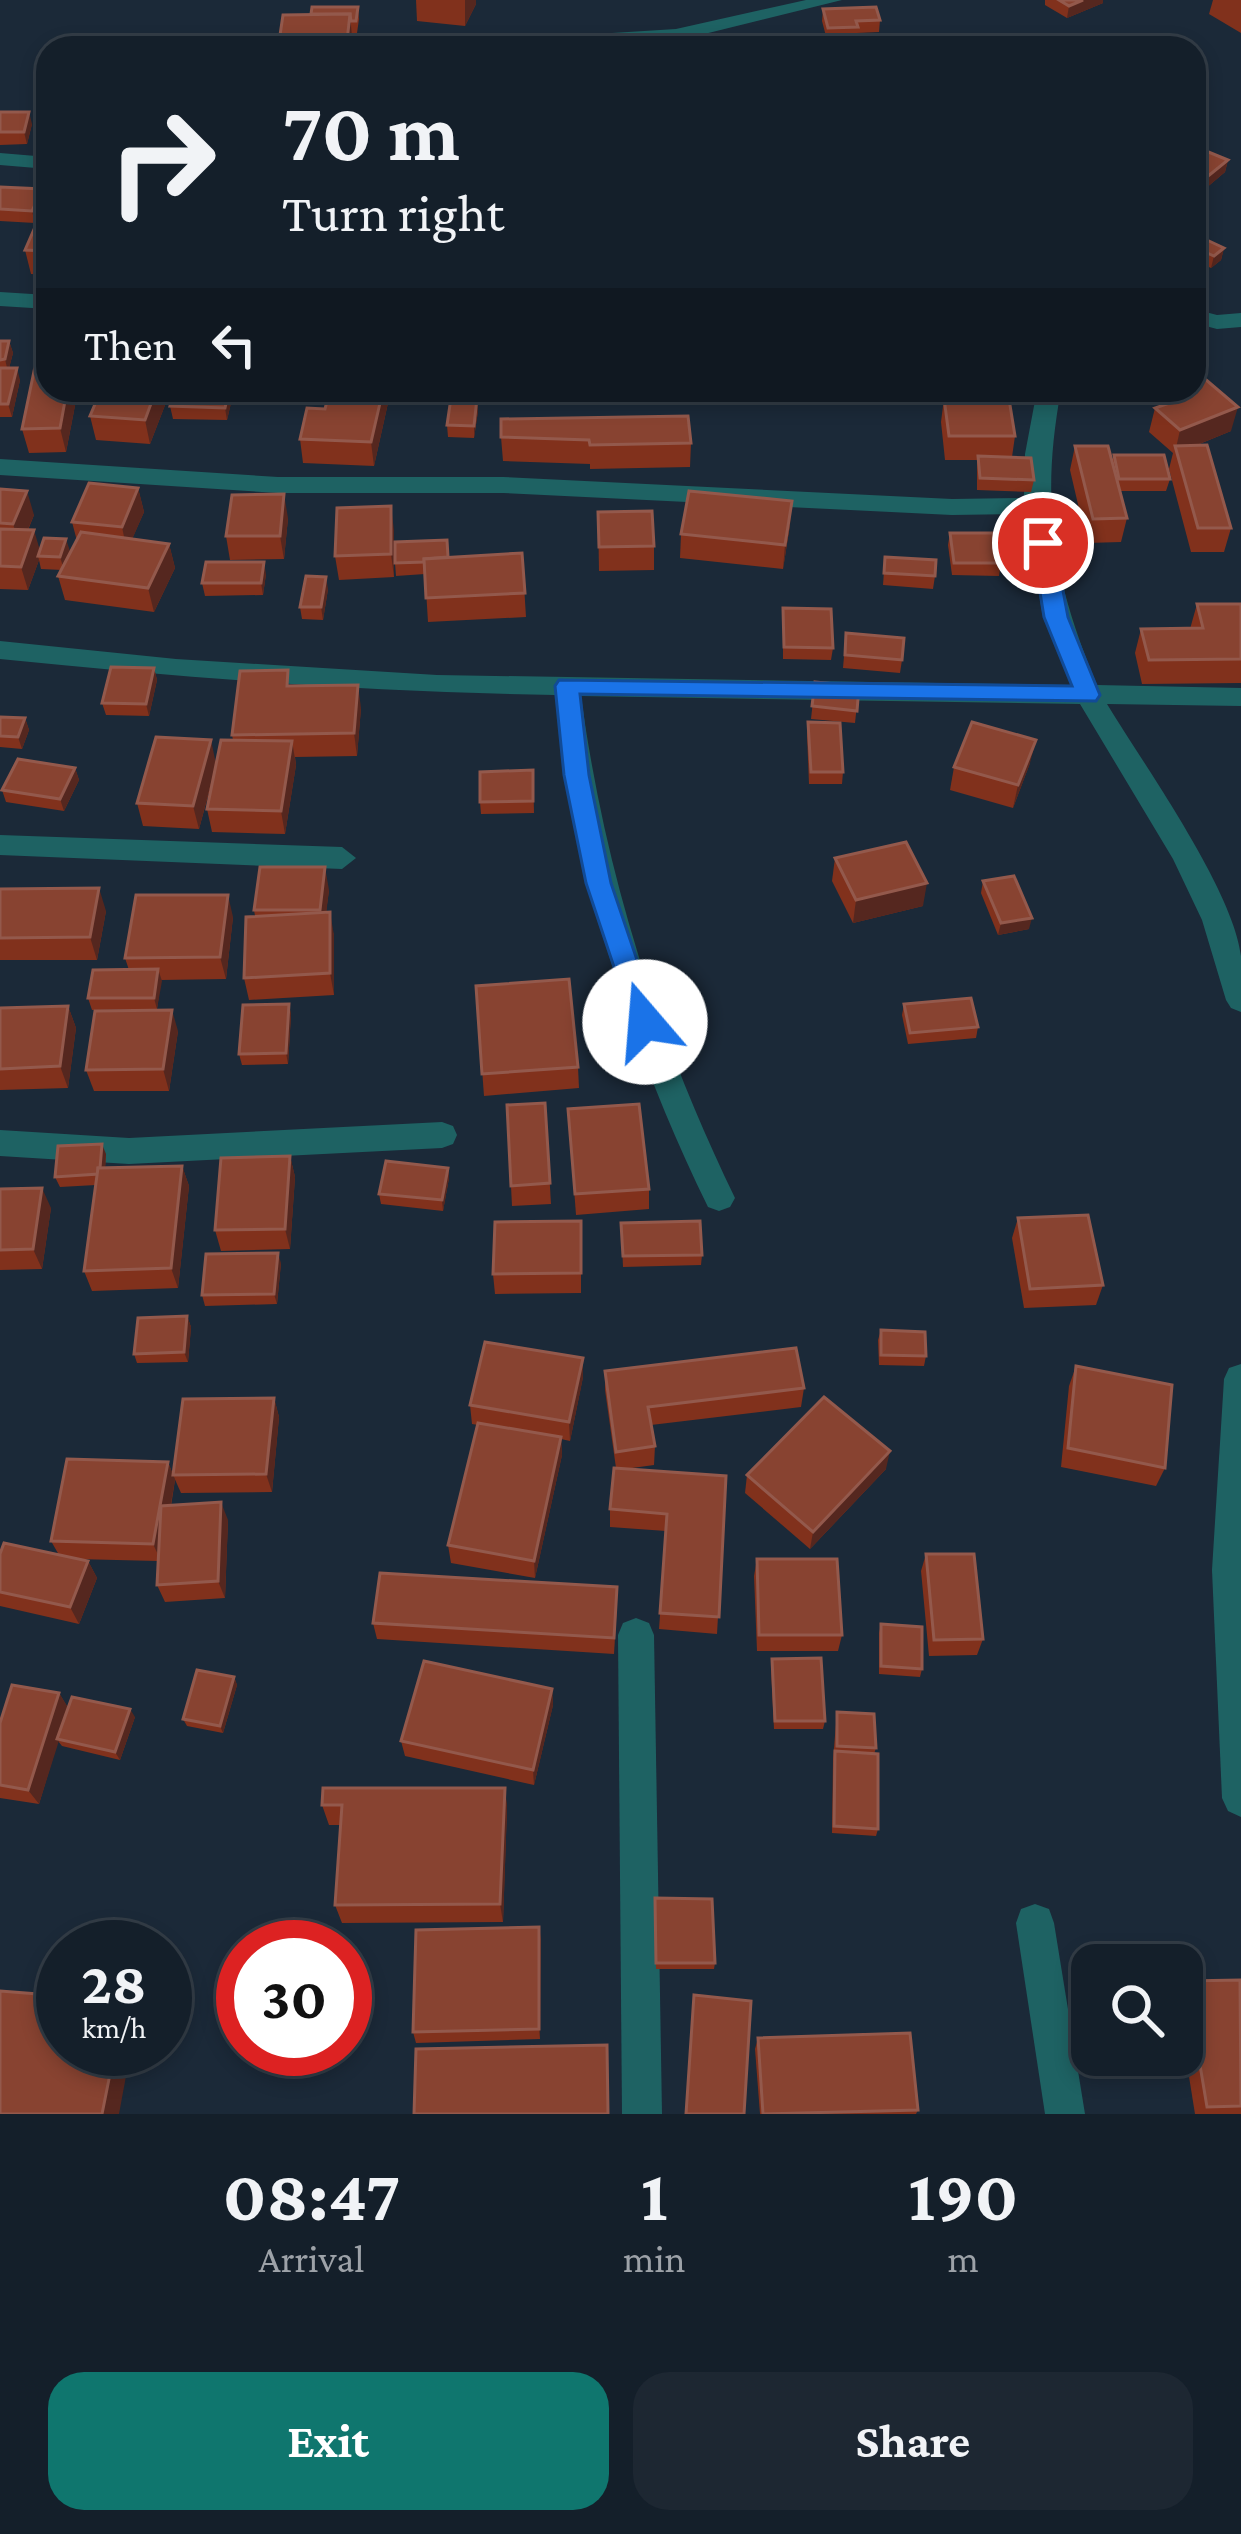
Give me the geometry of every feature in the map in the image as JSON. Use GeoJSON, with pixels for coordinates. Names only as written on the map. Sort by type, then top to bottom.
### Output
{"type":"FeatureCollection","features":[{"type":"Feature","properties":{"kind":"street"},"geometry":{"type":"LineString","coordinates":[[663,36],[832,0]]}},
{"type":"Feature","properties":{"kind":"street"},"geometry":{"type":"LineString","coordinates":[[0,159],[36,162]]}},
{"type":"Feature","properties":{"kind":"street"},"geometry":{"type":"LineString","coordinates":[[0,299],[36,301]]}},
{"type":"Feature","properties":{"kind":"street"},"geometry":{"type":"LineString","coordinates":[[1206,319],[1241,320]]}},
{"type":"Feature","properties":{"kind":"street"},"geometry":{"type":"LineString","coordinates":[[1047,402],[1037,454],[1036,506],[1056,617],[1088,695],[1229,920],[1241,1000]]}},
{"type":"Feature","properties":{"kind":"street"},"geometry":{"type":"LineString","coordinates":[[0,466],[278,484],[503,485],[952,507],[1036,506]]}},
{"type":"Feature","properties":{"kind":"street"},"geometry":{"type":"LineString","coordinates":[[0,650],[176,668],[437,684],[1241,697]]}},
{"type":"Feature","properties":{"kind":"street"},"geometry":{"type":"LineString","coordinates":[[567,686],[577,775],[598,883],[674,1109],[719,1198]]}},
{"type":"Feature","properties":{"kind":"street"},"geometry":{"type":"LineString","coordinates":[[0,845],[342,858]]}},
{"type":"Feature","properties":{"kind":"street"},"geometry":{"type":"LineString","coordinates":[[0,1143],[129,1151],[442,1135]]}},
{"type":"Feature","properties":{"kind":"street"},"geometry":{"type":"LineString","coordinates":[[1241,1379],[1230,1570],[1241,1798]]}},
{"type":"Feature","properties":{"kind":"street"},"geometry":{"type":"LineString","coordinates":[[636,1635],[642,2114]]}},
{"type":"Feature","properties":{"kind":"street"},"geometry":{"type":"LineString","coordinates":[[1035,1922],[1065,2114]]}},
{"type":"Feature","properties":{"kind":"building"},"geometry":{"type":"Polygon","coordinates":[[[312,7],[358,7],[356,21],[351,21],[350,14],[311,14],[312,7]]]}},
{"type":"Feature","properties":{"kind":"building"},"geometry":{"type":"Polygon","coordinates":[[[876,7],[880,20],[856,21],[858,27],[828,28],[823,9],[876,7]]]}},
{"type":"Feature","properties":{"kind":"building"},"geometry":{"type":"Polygon","coordinates":[[[350,14],[348,36],[280,36],[283,15],[350,14]]]}},
{"type":"Feature","properties":{"kind":"building"},"geometry":{"type":"Polygon","coordinates":[[[0,112],[29,112],[24,132],[0,132],[0,112]]]}},
{"type":"Feature","properties":{"kind":"building"},"geometry":{"type":"Polygon","coordinates":[[[1206,151],[1228,160],[1206,178],[1206,151]]]}},
{"type":"Feature","properties":{"kind":"building"},"geometry":{"type":"Polygon","coordinates":[[[0,187],[36,189],[32,211],[0,209],[0,187]]]}},
{"type":"Feature","properties":{"kind":"building"},"geometry":{"type":"Polygon","coordinates":[[[36,225],[36,250],[25,250],[36,225]]]}},
{"type":"Feature","properties":{"kind":"building"},"geometry":{"type":"Polygon","coordinates":[[[1206,240],[1224,248],[1214,256],[1206,252],[1206,240]]]}},
{"type":"Feature","properties":{"kind":"building"},"geometry":{"type":"Polygon","coordinates":[[[0,341],[9,341],[5,359],[0,360],[0,341]]]}},
{"type":"Feature","properties":{"kind":"building"},"geometry":{"type":"Polygon","coordinates":[[[36,362],[36,402],[65,402],[60,428],[22,429],[36,362]]]}},
{"type":"Feature","properties":{"kind":"building"},"geometry":{"type":"Polygon","coordinates":[[[0,368],[17,368],[8,404],[0,404],[0,368]]]}},
{"type":"Feature","properties":{"kind":"building"},"geometry":{"type":"Polygon","coordinates":[[[1206,380],[1238,407],[1180,430],[1155,408],[1172,402],[1206,402],[1206,380]]]}},
{"type":"Feature","properties":{"kind":"building"},"geometry":{"type":"Polygon","coordinates":[[[96,402],[152,402],[145,420],[90,416],[96,402]]]}},
{"type":"Feature","properties":{"kind":"building"},"geometry":{"type":"Polygon","coordinates":[[[171,402],[226,402],[225,408],[170,406],[171,402]]]}},
{"type":"Feature","properties":{"kind":"building"},"geometry":{"type":"Polygon","coordinates":[[[327,402],[380,402],[371,442],[300,439],[307,408],[325,409],[327,402]]]}},
{"type":"Feature","properties":{"kind":"building"},"geometry":{"type":"Polygon","coordinates":[[[450,402],[477,402],[474,426],[447,425],[450,402]]]}},
{"type":"Feature","properties":{"kind":"building"},"geometry":{"type":"Polygon","coordinates":[[[945,402],[1009,402],[1015,436],[949,436],[945,402]]]}},
{"type":"Feature","properties":{"kind":"building"},"geometry":{"type":"Polygon","coordinates":[[[688,416],[691,443],[590,445],[589,440],[501,437],[501,419],[688,416]]]}},
{"type":"Feature","properties":{"kind":"building"},"geometry":{"type":"Polygon","coordinates":[[[1207,445],[1231,528],[1198,528],[1175,446],[1207,445]]]}},
{"type":"Feature","properties":{"kind":"building"},"geometry":{"type":"Polygon","coordinates":[[[1075,446],[1108,446],[1127,518],[1093,519],[1075,446]]]}},
{"type":"Feature","properties":{"kind":"building"},"geometry":{"type":"Polygon","coordinates":[[[1114,455],[1164,455],[1170,479],[1119,479],[1114,455]]]}},
{"type":"Feature","properties":{"kind":"building"},"geometry":{"type":"Polygon","coordinates":[[[978,456],[1031,458],[1034,480],[980,478],[978,456]]]}},
{"type":"Feature","properties":{"kind":"building"},"geometry":{"type":"Polygon","coordinates":[[[89,483],[138,488],[122,527],[72,522],[89,483]]]}},
{"type":"Feature","properties":{"kind":"building"},"geometry":{"type":"Polygon","coordinates":[[[0,489],[27,491],[13,524],[0,523],[0,489]]]}},
{"type":"Feature","properties":{"kind":"building"},"geometry":{"type":"Polygon","coordinates":[[[689,491],[792,501],[785,545],[681,534],[689,491]]]}},
{"type":"Feature","properties":{"kind":"building"},"geometry":{"type":"Polygon","coordinates":[[[284,494],[280,536],[226,536],[232,495],[284,494]]]}},
{"type":"Feature","properties":{"kind":"building"},"geometry":{"type":"Polygon","coordinates":[[[391,506],[391,554],[335,556],[337,508],[391,506]]]}},
{"type":"Feature","properties":{"kind":"building"},"geometry":{"type":"Polygon","coordinates":[[[652,511],[654,546],[599,547],[598,512],[652,511]]]}},
{"type":"Feature","properties":{"kind":"building"},"geometry":{"type":"Polygon","coordinates":[[[0,529],[34,530],[21,567],[0,566],[0,529]]]}},
{"type":"Feature","properties":{"kind":"building"},"geometry":{"type":"Polygon","coordinates":[[[81,532],[169,544],[148,588],[58,576],[81,532]]]}},
{"type":"Feature","properties":{"kind":"building"},"geometry":{"type":"Polygon","coordinates":[[[950,533],[997,533],[1001,563],[954,563],[950,533]]]}},
{"type":"Feature","properties":{"kind":"building"},"geometry":{"type":"Polygon","coordinates":[[[44,538],[66,539],[60,557],[38,556],[44,538]]]}},
{"type":"Feature","properties":{"kind":"building"},"geometry":{"type":"Polygon","coordinates":[[[447,540],[448,557],[395,563],[395,542],[447,540]]]}},
{"type":"Feature","properties":{"kind":"building"},"geometry":{"type":"Polygon","coordinates":[[[522,553],[525,593],[426,598],[424,559],[522,553]]]}},
{"type":"Feature","properties":{"kind":"building"},"geometry":{"type":"Polygon","coordinates":[[[885,557],[936,560],[935,576],[884,573],[885,557]]]}},
{"type":"Feature","properties":{"kind":"building"},"geometry":{"type":"Polygon","coordinates":[[[206,562],[264,562],[261,583],[202,583],[206,562]]]}},
{"type":"Feature","properties":{"kind":"building"},"geometry":{"type":"Polygon","coordinates":[[[306,576],[326,577],[321,607],[300,607],[306,576]]]}},
{"type":"Feature","properties":{"kind":"building"},"geometry":{"type":"Polygon","coordinates":[[[1197,604],[1241,604],[1241,659],[1149,660],[1141,629],[1203,628],[1197,604]]]}},
{"type":"Feature","properties":{"kind":"building"},"geometry":{"type":"Polygon","coordinates":[[[783,608],[831,609],[833,648],[784,647],[783,608]]]}},
{"type":"Feature","properties":{"kind":"building"},"geometry":{"type":"Polygon","coordinates":[[[846,633],[904,638],[902,660],[845,655],[846,633]]]}},
{"type":"Feature","properties":{"kind":"building"},"geometry":{"type":"Polygon","coordinates":[[[111,667],[154,668],[146,704],[102,703],[111,667]]]}},
{"type":"Feature","properties":{"kind":"building"},"geometry":{"type":"Polygon","coordinates":[[[288,670],[287,686],[358,685],[354,733],[232,735],[240,671],[288,670]]]}},
{"type":"Feature","properties":{"kind":"building"},"geometry":{"type":"Polygon","coordinates":[[[815,682],[859,686],[857,711],[812,706],[815,682]]]}},
{"type":"Feature","properties":{"kind":"building"},"geometry":{"type":"Polygon","coordinates":[[[0,717],[25,718],[18,737],[0,736],[0,717]]]}},
{"type":"Feature","properties":{"kind":"building"},"geometry":{"type":"Polygon","coordinates":[[[808,722],[840,723],[843,772],[811,772],[808,722]]]}},
{"type":"Feature","properties":{"kind":"building"},"geometry":{"type":"Polygon","coordinates":[[[972,722],[1036,740],[1018,785],[954,767],[972,722]]]}},
{"type":"Feature","properties":{"kind":"building"},"geometry":{"type":"Polygon","coordinates":[[[156,737],[211,740],[193,806],[137,803],[156,737]]]}},
{"type":"Feature","properties":{"kind":"building"},"geometry":{"type":"Polygon","coordinates":[[[221,740],[292,741],[281,811],[207,809],[221,740]]]}},
{"type":"Feature","properties":{"kind":"building"},"geometry":{"type":"Polygon","coordinates":[[[18,759],[75,768],[60,799],[2,790],[18,759]]]}},
{"type":"Feature","properties":{"kind":"building"},"geometry":{"type":"Polygon","coordinates":[[[533,770],[533,801],[480,802],[480,772],[533,770]]]}},
{"type":"Feature","properties":{"kind":"building"},"geometry":{"type":"Polygon","coordinates":[[[906,842],[927,883],[856,900],[835,858],[906,842]]]}},
{"type":"Feature","properties":{"kind":"building"},"geometry":{"type":"Polygon","coordinates":[[[260,867],[325,867],[320,910],[254,910],[260,867]]]}},
{"type":"Feature","properties":{"kind":"building"},"geometry":{"type":"Polygon","coordinates":[[[1014,876],[1032,918],[1001,923],[983,881],[1014,876]]]}},
{"type":"Feature","properties":{"kind":"building"},"geometry":{"type":"Polygon","coordinates":[[[99,888],[90,937],[0,938],[0,889],[99,888]]]}},
{"type":"Feature","properties":{"kind":"building"},"geometry":{"type":"Polygon","coordinates":[[[136,895],[228,895],[220,957],[125,958],[136,895]]]}},
{"type":"Feature","properties":{"kind":"building"},"geometry":{"type":"Polygon","coordinates":[[[330,912],[330,973],[244,978],[246,917],[330,912]]]}},
{"type":"Feature","properties":{"kind":"building"},"geometry":{"type":"Polygon","coordinates":[[[158,969],[154,998],[88,998],[93,970],[158,969]]]}},
{"type":"Feature","properties":{"kind":"building"},"geometry":{"type":"Polygon","coordinates":[[[569,979],[578,1067],[482,1074],[476,986],[569,979]]]}},
{"type":"Feature","properties":{"kind":"building"},"geometry":{"type":"Polygon","coordinates":[[[971,998],[978,1027],[910,1033],[904,1004],[971,998]]]}},
{"type":"Feature","properties":{"kind":"building"},"geometry":{"type":"Polygon","coordinates":[[[289,1004],[286,1053],[239,1054],[243,1005],[289,1004]]]}},
{"type":"Feature","properties":{"kind":"building"},"geometry":{"type":"Polygon","coordinates":[[[68,1006],[60,1066],[0,1069],[0,1008],[68,1006]]]}},
{"type":"Feature","properties":{"kind":"building"},"geometry":{"type":"Polygon","coordinates":[[[172,1010],[163,1069],[86,1070],[95,1011],[172,1010]]]}},
{"type":"Feature","properties":{"kind":"building"},"geometry":{"type":"Polygon","coordinates":[[[545,1103],[550,1183],[511,1186],[507,1105],[545,1103]]]}},
{"type":"Feature","properties":{"kind":"building"},"geometry":{"type":"Polygon","coordinates":[[[639,1104],[649,1189],[575,1194],[568,1109],[639,1104]]]}},
{"type":"Feature","properties":{"kind":"building"},"geometry":{"type":"Polygon","coordinates":[[[102,1144],[98,1174],[55,1177],[58,1146],[102,1144]]]}},
{"type":"Feature","properties":{"kind":"building"},"geometry":{"type":"Polygon","coordinates":[[[290,1156],[285,1229],[215,1230],[221,1158],[290,1156]]]}},
{"type":"Feature","properties":{"kind":"building"},"geometry":{"type":"Polygon","coordinates":[[[386,1161],[448,1168],[442,1200],[379,1194],[386,1161]]]}},
{"type":"Feature","properties":{"kind":"building"},"geometry":{"type":"Polygon","coordinates":[[[182,1166],[171,1268],[84,1271],[98,1168],[182,1166]]]}},
{"type":"Feature","properties":{"kind":"building"},"geometry":{"type":"Polygon","coordinates":[[[42,1188],[33,1249],[0,1250],[0,1189],[42,1188]]]}},
{"type":"Feature","properties":{"kind":"building"},"geometry":{"type":"Polygon","coordinates":[[[1088,1215],[1103,1285],[1030,1289],[1018,1218],[1088,1215]]]}},
{"type":"Feature","properties":{"kind":"building"},"geometry":{"type":"Polygon","coordinates":[[[581,1221],[581,1273],[493,1274],[495,1222],[581,1221]]]}},
{"type":"Feature","properties":{"kind":"building"},"geometry":{"type":"Polygon","coordinates":[[[700,1221],[702,1255],[623,1256],[621,1223],[700,1221]]]}},
{"type":"Feature","properties":{"kind":"building"},"geometry":{"type":"Polygon","coordinates":[[[278,1253],[274,1294],[202,1295],[206,1254],[278,1253]]]}},
{"type":"Feature","properties":{"kind":"building"},"geometry":{"type":"Polygon","coordinates":[[[187,1316],[184,1352],[134,1354],[138,1318],[187,1316]]]}},
{"type":"Feature","properties":{"kind":"building"},"geometry":{"type":"Polygon","coordinates":[[[881,1330],[925,1332],[926,1356],[881,1355],[881,1330]]]}},
{"type":"Feature","properties":{"kind":"building"},"geometry":{"type":"Polygon","coordinates":[[[485,1342],[583,1358],[569,1422],[470,1405],[485,1342]]]}},
{"type":"Feature","properties":{"kind":"building"},"geometry":{"type":"Polygon","coordinates":[[[796,1348],[804,1388],[648,1407],[655,1446],[616,1452],[605,1371],[796,1348]]]}},
{"type":"Feature","properties":{"kind":"building"},"geometry":{"type":"Polygon","coordinates":[[[1076,1366],[1172,1385],[1165,1468],[1068,1448],[1076,1366]]]}},
{"type":"Feature","properties":{"kind":"building"},"geometry":{"type":"Polygon","coordinates":[[[824,1397],[890,1451],[813,1532],[747,1475],[824,1397]]]}},
{"type":"Feature","properties":{"kind":"building"},"geometry":{"type":"Polygon","coordinates":[[[274,1398],[266,1474],[173,1475],[183,1399],[274,1398]]]}},
{"type":"Feature","properties":{"kind":"building"},"geometry":{"type":"Polygon","coordinates":[[[478,1423],[561,1437],[534,1561],[448,1545],[478,1423]]]}},
{"type":"Feature","properties":{"kind":"building"},"geometry":{"type":"Polygon","coordinates":[[[67,1459],[168,1462],[153,1544],[51,1541],[67,1459]]]}},
{"type":"Feature","properties":{"kind":"building"},"geometry":{"type":"Polygon","coordinates":[[[614,1468],[726,1476],[719,1617],[660,1613],[667,1514],[610,1509],[614,1468]]]}},
{"type":"Feature","properties":{"kind":"building"},"geometry":{"type":"Polygon","coordinates":[[[221,1502],[218,1581],[157,1585],[161,1506],[221,1502]]]}},
{"type":"Feature","properties":{"kind":"building"},"geometry":{"type":"Polygon","coordinates":[[[4,1543],[88,1561],[70,1607],[0,1592],[4,1543]]]}},
{"type":"Feature","properties":{"kind":"building"},"geometry":{"type":"Polygon","coordinates":[[[926,1554],[974,1554],[983,1639],[934,1640],[926,1554]]]}},
{"type":"Feature","properties":{"kind":"building"},"geometry":{"type":"Polygon","coordinates":[[[757,1559],[837,1559],[842,1635],[759,1635],[757,1559]]]}},
{"type":"Feature","properties":{"kind":"building"},"geometry":{"type":"Polygon","coordinates":[[[380,1573],[617,1587],[614,1638],[373,1623],[380,1573]]]}},
{"type":"Feature","properties":{"kind":"building"},"geometry":{"type":"Polygon","coordinates":[[[881,1624],[922,1627],[922,1669],[881,1666],[881,1624]]]}},
{"type":"Feature","properties":{"kind":"building"},"geometry":{"type":"Polygon","coordinates":[[[821,1658],[825,1721],[775,1721],[772,1659],[821,1658]]]}},
{"type":"Feature","properties":{"kind":"building"},"geometry":{"type":"Polygon","coordinates":[[[424,1661],[552,1689],[533,1770],[401,1741],[424,1661]]]}},
{"type":"Feature","properties":{"kind":"building"},"geometry":{"type":"Polygon","coordinates":[[[197,1670],[234,1677],[220,1726],[183,1719],[197,1670]]]}},
{"type":"Feature","properties":{"kind":"building"},"geometry":{"type":"Polygon","coordinates":[[[12,1685],[59,1693],[28,1790],[0,1785],[0,1723],[12,1685]]]}},
{"type":"Feature","properties":{"kind":"building"},"geometry":{"type":"Polygon","coordinates":[[[72,1697],[130,1709],[115,1752],[57,1739],[72,1697]]]}},
{"type":"Feature","properties":{"kind":"building"},"geometry":{"type":"Polygon","coordinates":[[[837,1712],[874,1714],[876,1748],[837,1746],[837,1712]]]}},
{"type":"Feature","properties":{"kind":"building"},"geometry":{"type":"Polygon","coordinates":[[[835,1751],[878,1754],[878,1829],[834,1826],[835,1751]]]}},
{"type":"Feature","properties":{"kind":"building"},"geometry":{"type":"Polygon","coordinates":[[[323,1788],[505,1788],[500,1904],[335,1905],[342,1805],[322,1805],[323,1788]]]}},
{"type":"Feature","properties":{"kind":"building"},"geometry":{"type":"Polygon","coordinates":[[[655,1898],[712,1899],[715,1963],[656,1963],[655,1898]]]}},
{"type":"Feature","properties":{"kind":"building"},"geometry":{"type":"Polygon","coordinates":[[[539,1927],[539,2029],[413,2032],[416,1930],[539,1927]]]}},
{"type":"Feature","properties":{"kind":"building"},"geometry":{"type":"Polygon","coordinates":[[[1240,1980],[1241,2106],[1207,2107],[1202,2076],[1203,1981],[1240,1980]]]}},
{"type":"Feature","properties":{"kind":"building"},"geometry":{"type":"Polygon","coordinates":[[[0,1991],[36,1994],[36,2076],[110,2076],[102,2114],[0,2114],[0,1991]]]}},
{"type":"Feature","properties":{"kind":"building"},"geometry":{"type":"Polygon","coordinates":[[[694,1995],[751,2001],[744,2114],[686,2114],[694,1995]]]}},
{"type":"Feature","properties":{"kind":"building"},"geometry":{"type":"Polygon","coordinates":[[[910,2033],[918,2110],[763,2114],[758,2038],[910,2033]]]}},
{"type":"Feature","properties":{"kind":"building"},"geometry":{"type":"Polygon","coordinates":[[[607,2045],[608,2114],[414,2114],[416,2049],[607,2045]]]}},
{"type":"Feature","properties":{"kind":"route"},"geometry":{"type":"LineString","coordinates":[[645,1022],[598,883],[577,775],[567,686],[1088,695],[1056,617],[1043,543]]}}]}
